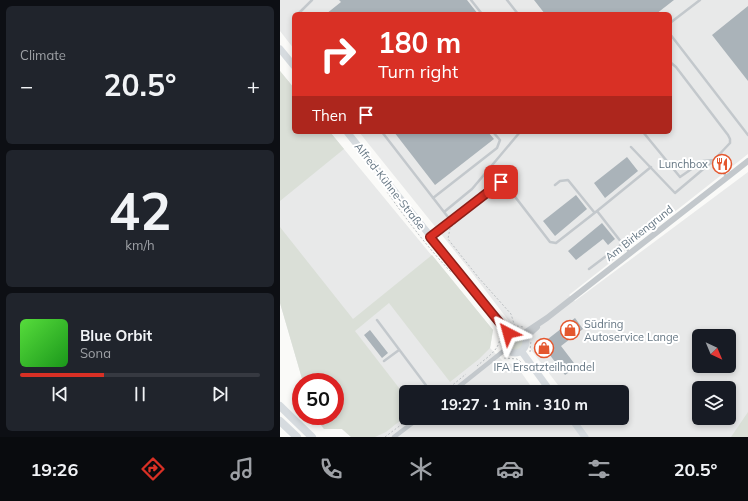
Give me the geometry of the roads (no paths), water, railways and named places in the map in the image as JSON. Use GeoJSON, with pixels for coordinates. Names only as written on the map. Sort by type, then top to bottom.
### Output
{"type":"FeatureCollection","features":[{"type":"Feature","properties":{"kind":"highway"},"geometry":{"type":"LineString","coordinates":[[280,399],[292,415]]}},
{"type":"Feature","properties":{"kind":"highway"},"geometry":{"type":"LineString","coordinates":[[280,406],[292,417]]}},
{"type":"Feature","properties":{"kind":"highway"},"geometry":{"type":"LineString","coordinates":[[280,422],[295,435]]}},
{"type":"Feature","properties":{"kind":"highway"},"geometry":{"type":"LineString","coordinates":[[300,425],[312,437]]}},
{"type":"Feature","properties":{"kind":"main road"},"geometry":{"type":"LineString","coordinates":[[280,49],[292,64]]}},
{"type":"Feature","properties":{"kind":"main road","name":"Alfred-Kühne-Straße"},"geometry":{"type":"LineString","coordinates":[[349,134],[430,237],[508,330]]}},
{"type":"Feature","properties":{"kind":"main road"},"geometry":{"type":"LineString","coordinates":[[508,330],[525,334],[526,346],[522,352],[513,354],[506,349],[503,341],[508,330]]}},
{"type":"Feature","properties":{"kind":"main road"},"geometry":{"type":"LineString","coordinates":[[522,352],[546,385]]}},
{"type":"Feature","properties":{"kind":"main road"},"geometry":{"type":"LineString","coordinates":[[576,425],[585,437]]}},
{"type":"Feature","properties":{"kind":"street","name":"Am Birkengrund"},"geometry":{"type":"LineString","coordinates":[[525,334],[748,161]]}},
{"type":"Feature","properties":{"kind":"street"},"geometry":{"type":"LineString","coordinates":[[461,385],[506,349]]}},
{"type":"Feature","properties":{"kind":"street"},"geometry":{"type":"LineString","coordinates":[[394,437],[410,425]]}},
{"type":"Feature","properties":{"kind":"lane"},"geometry":{"type":"LineString","coordinates":[[300,12],[312,0]]}},
{"type":"Feature","properties":{"kind":"lane"},"geometry":{"type":"LineString","coordinates":[[471,0],[480,12]]}},
{"type":"Feature","properties":{"kind":"lane"},"geometry":{"type":"LineString","coordinates":[[507,0],[516,12]]}},
{"type":"Feature","properties":{"kind":"lane"},"geometry":{"type":"LineString","coordinates":[[672,21],[700,0]]}},
{"type":"Feature","properties":{"kind":"lane"},"geometry":{"type":"LineString","coordinates":[[672,37],[748,135]]}},
{"type":"Feature","properties":{"kind":"lane"},"geometry":{"type":"LineString","coordinates":[[631,147],[652,167],[675,193],[714,160],[730,143],[730,139],[672,64]]}},
{"type":"Feature","properties":{"kind":"lane"},"geometry":{"type":"LineString","coordinates":[[384,134],[451,221]]}},
{"type":"Feature","properties":{"kind":"lane"},"geometry":{"type":"LineString","coordinates":[[433,198],[497,148],[500,140],[495,134]]}},
{"type":"Feature","properties":{"kind":"lane"},"geometry":{"type":"LineString","coordinates":[[444,212],[472,189],[518,134]]}},
{"type":"Feature","properties":{"kind":"lane"},"geometry":{"type":"LineString","coordinates":[[645,134],[680,177],[703,161],[714,160]]}},
{"type":"Feature","properties":{"kind":"lane"},"geometry":{"type":"LineString","coordinates":[[714,160],[727,177]]}},
{"type":"Feature","properties":{"kind":"lane"},"geometry":{"type":"LineString","coordinates":[[430,237],[501,182],[506,185],[550,242],[556,243],[652,167]]}},
{"type":"Feature","properties":{"kind":"lane"},"geometry":{"type":"LineString","coordinates":[[555,185],[560,181],[568,180],[630,253]]}},
{"type":"Feature","properties":{"kind":"lane"},"geometry":{"type":"LineString","coordinates":[[589,269],[622,244]]}},
{"type":"Feature","properties":{"kind":"lane"},"geometry":{"type":"LineString","coordinates":[[377,320],[426,385]]}},
{"type":"Feature","properties":{"kind":"lane"},"geometry":{"type":"LineString","coordinates":[[384,361],[399,350]]}},
{"type":"Feature","properties":{"kind":"place","name":"Lunchbox"},"geometry":{"type":"Point","coordinates":[722,164]}},
{"type":"Feature","properties":{"kind":"place","name":"Südring Autoservice Lange"},"geometry":{"type":"Point","coordinates":[570,330]}},
{"type":"Feature","properties":{"kind":"place","name":"IFA Ersatzteilhandel"},"geometry":{"type":"Point","coordinates":[544,348]}}]}
